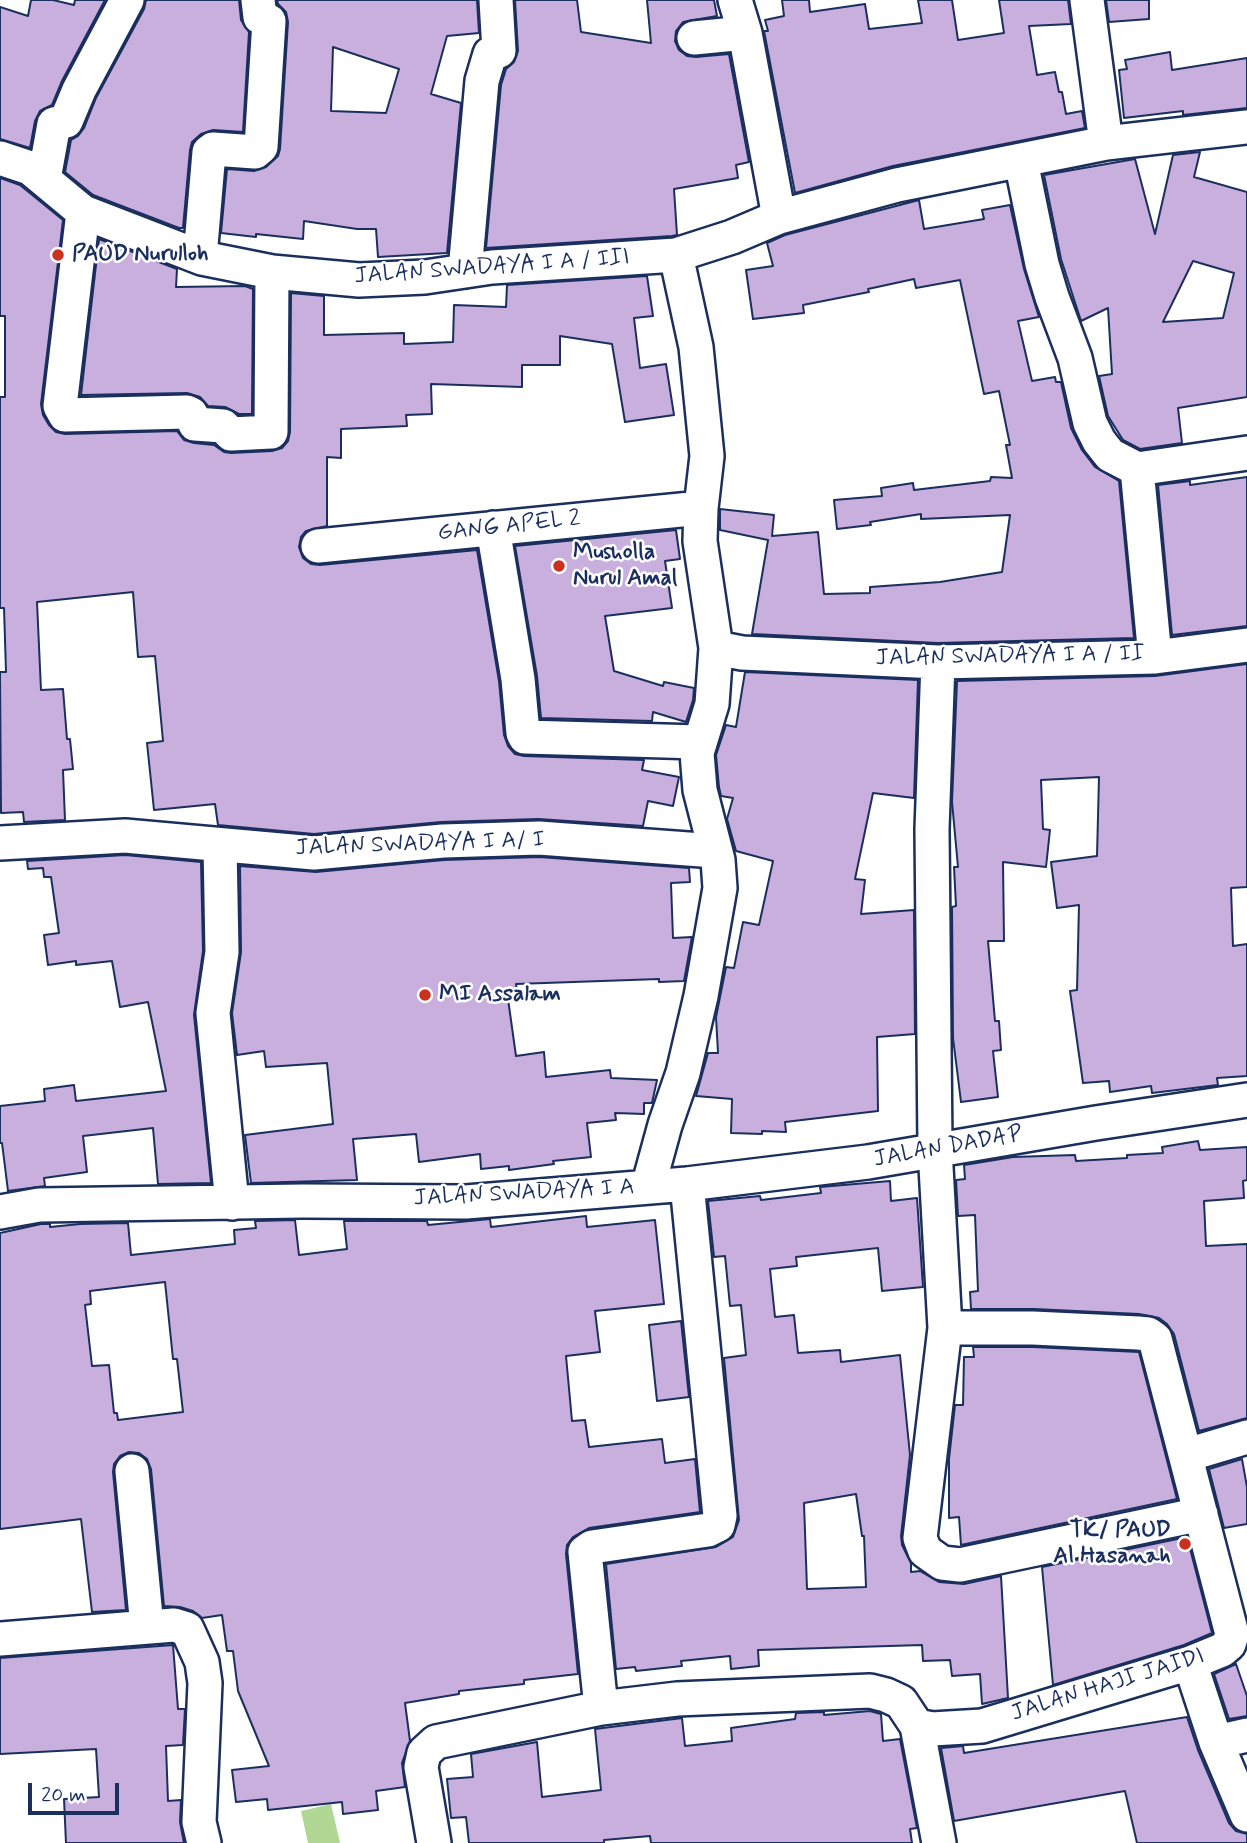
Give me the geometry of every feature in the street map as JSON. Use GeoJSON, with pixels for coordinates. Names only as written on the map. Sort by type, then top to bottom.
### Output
{"type":"FeatureCollection","features":[{"type":"Feature","properties":{"kind":"street"},"geometry":{"type":"LineString","coordinates":[[44,179],[54,124],[66,121],[127,0]]}},
{"type":"Feature","properties":{"kind":"street"},"geometry":{"type":"LineString","coordinates":[[200,257],[209,152],[213,149],[255,152],[261,147],[269,20],[260,17],[258,0]]}},
{"type":"Feature","properties":{"kind":"street"},"geometry":{"type":"LineString","coordinates":[[465,271],[482,81],[490,54],[499,51],[496,0]]}},
{"type":"Feature","properties":{"kind":"street"},"geometry":{"type":"LineString","coordinates":[[735,0],[744,33],[779,217]]}},
{"type":"Feature","properties":{"kind":"street"},"geometry":{"type":"LineString","coordinates":[[1087,0],[1107,144]]}},
{"type":"Feature","properties":{"kind":"street"},"geometry":{"type":"LineString","coordinates":[[694,38],[744,33]]}},
{"type":"Feature","properties":{"kind":"street"},"geometry":{"type":"LineString","coordinates":[[676,255],[732,237],[779,217],[897,185],[1107,144],[1247,127]]}},
{"type":"Feature","properties":{"kind":"street","name":"JALAN SWADAYA I A / III"},"geometry":{"type":"LineString","coordinates":[[0,158],[30,169],[83,212],[200,257],[272,272],[359,280],[425,277],[547,263],[676,255]]}},
{"type":"Feature","properties":{"kind":"street"},"geometry":{"type":"LineString","coordinates":[[1021,161],[1042,264],[1075,358],[1090,423],[1099,440],[1110,454],[1137,469],[1247,453]]}},
{"type":"Feature","properties":{"kind":"street"},"geometry":{"type":"LineString","coordinates":[[83,212],[60,406],[63,414],[69,416],[187,412],[191,414],[195,424],[223,426],[233,434],[272,431],[272,272]]}},
{"type":"Feature","properties":{"kind":"street","name":"JALAN SWADAYA I A"},"geometry":{"type":"LineString","coordinates":[[0,1212],[39,1205],[303,1201],[466,1202],[648,1187],[665,1125],[684,1073],[720,888],[718,860],[699,790],[697,753],[712,704],[716,648],[700,541],[707,456],[696,347],[676,255]]}},
{"type":"Feature","properties":{"kind":"street","name":"JALAN SWADAYA I A / II"},"geometry":{"type":"LineString","coordinates":[[716,648],[742,653],[937,662],[1155,657],[1137,469]]}},
{"type":"Feature","properties":{"kind":"street","name":"GANG APEL 2"},"geometry":{"type":"LineString","coordinates":[[318,546],[701,508]]}},
{"type":"Feature","properties":{"kind":"street"},"geometry":{"type":"LineString","coordinates":[[493,528],[525,737],[699,742]]}},
{"type":"Feature","properties":{"kind":"street"},"geometry":{"type":"LineString","coordinates":[[1155,657],[1247,645]]}},
{"type":"Feature","properties":{"kind":"street"},"geometry":{"type":"LineString","coordinates":[[937,662],[932,829],[935,1149],[945,1328],[920,1538],[925,1551],[942,1563],[960,1565],[1201,1514]]}},
{"type":"Feature","properties":{"kind":"street","name":"JALAN SWADAYA I A/ I"},"geometry":{"type":"LineString","coordinates":[[0,843],[125,836],[314,853],[443,841],[539,838],[715,851]]}},
{"type":"Feature","properties":{"kind":"street"},"geometry":{"type":"LineString","coordinates":[[220,845],[222,952],[213,1013],[232,1203]]}},
{"type":"Feature","properties":{"kind":"street","name":"JALAN DADAP"},"geometry":{"type":"LineString","coordinates":[[648,1187],[868,1162],[1247,1100]]}},
{"type":"Feature","properties":{"kind":"street"},"geometry":{"type":"LineString","coordinates":[[601,1708],[585,1552],[592,1547],[708,1530],[718,1525],[720,1516],[687,1184]]}},
{"type":"Feature","properties":{"kind":"street","name":"JALAN HAJI JAIDI"},"geometry":{"type":"LineString","coordinates":[[917,1726],[932,1729],[982,1726],[1190,1663],[1222,1650],[1229,1644],[1232,1634],[1155,1339],[1147,1334],[1033,1328],[945,1328]]}},
{"type":"Feature","properties":{"kind":"street"},"geometry":{"type":"LineString","coordinates":[[1187,1455],[1247,1437]]}},
{"type":"Feature","properties":{"kind":"street"},"geometry":{"type":"LineString","coordinates":[[132,1471],[147,1627]]}},
{"type":"Feature","properties":{"kind":"street"},"geometry":{"type":"LineString","coordinates":[[0,1639],[174,1625],[187,1629],[202,1662],[205,1683],[200,1822],[204,1843]]}},
{"type":"Feature","properties":{"kind":"street"},"geometry":{"type":"LineString","coordinates":[[1190,1663],[1232,1738],[1247,1815]]}},
{"type":"Feature","properties":{"kind":"street"},"geometry":{"type":"LineString","coordinates":[[434,1843],[421,1766],[424,1753],[436,1742],[601,1708],[677,1699],[870,1691],[901,1702],[917,1726],[939,1843]]}},
{"type":"Feature","properties":{"kind":"green space"},"geometry":{"type":"Polygon","coordinates":[[[331,1804],[340,1843],[308,1843],[301,1811],[331,1804]]]}},
{"type":"Feature","properties":{"kind":"building"},"geometry":{"type":"Polygon","coordinates":[[[31,0],[53,0],[74,5],[75,0],[105,0],[52,105],[40,111],[35,121],[30,148],[0,139],[0,7],[28,16],[31,0]]]}},
{"type":"Feature","properties":{"kind":"building"},"geometry":{"type":"Polygon","coordinates":[[[146,0],[239,0],[241,20],[249,32],[243,132],[213,130],[201,134],[192,142],[183,228],[93,195],[65,172],[71,140],[84,128],[96,98],[144,9],[146,0]]]}},
{"type":"Feature","properties":{"kind":"building"},"geometry":{"type":"Polygon","coordinates":[[[277,0],[477,0],[479,33],[447,36],[431,94],[461,103],[447,253],[378,257],[376,229],[304,221],[303,239],[221,233],[227,169],[254,171],[266,167],[278,156],[280,149],[288,22],[286,12],[277,0]],[[333,47],[331,111],[386,113],[399,69],[333,47]]]}},
{"type":"Feature","properties":{"kind":"building"},"geometry":{"type":"Polygon","coordinates":[[[515,0],[577,0],[581,32],[651,43],[647,0],[714,0],[717,16],[683,22],[676,31],[675,41],[679,50],[687,56],[729,54],[749,162],[736,165],[738,178],[674,189],[677,235],[486,248],[501,85],[506,69],[514,62],[518,51],[515,0]]]}},
{"type":"Feature","properties":{"kind":"building"},"geometry":{"type":"Polygon","coordinates":[[[782,0],[809,0],[810,12],[865,4],[869,29],[922,23],[918,0],[952,0],[958,40],[1004,33],[999,0],[1068,0],[1071,24],[1029,26],[1037,75],[1055,72],[1066,114],[1082,111],[1085,128],[893,166],[795,193],[764,31],[768,31],[765,20],[784,16],[782,0]]]}},
{"type":"Feature","properties":{"kind":"building"},"geometry":{"type":"Polygon","coordinates":[[[1106,0],[1149,0],[1149,19],[1109,22],[1106,0]]]}},
{"type":"Feature","properties":{"kind":"building"},"geometry":{"type":"Polygon","coordinates":[[[1170,52],[1172,70],[1247,58],[1247,108],[1183,115],[1183,111],[1124,118],[1119,70],[1127,69],[1125,60],[1170,52]]]}},
{"type":"Feature","properties":{"kind":"building"},"geometry":{"type":"Polygon","coordinates":[[[1200,152],[1194,177],[1247,192],[1247,397],[1178,408],[1182,443],[1140,449],[1123,440],[1108,416],[1099,376],[1112,374],[1108,308],[1081,321],[1061,259],[1044,175],[1135,159],[1155,234],[1173,155],[1200,152]],[[1193,261],[1163,322],[1223,318],[1234,273],[1193,261]]]}},
{"type":"Feature","properties":{"kind":"building"},"geometry":{"type":"Polygon","coordinates":[[[0,178],[20,185],[63,220],[41,404],[49,425],[56,432],[65,434],[177,431],[184,440],[214,445],[224,452],[272,451],[282,448],[288,441],[290,432],[291,293],[324,296],[324,335],[404,333],[404,344],[453,342],[454,305],[506,307],[507,285],[647,276],[653,316],[634,318],[640,368],[666,364],[674,415],[625,422],[612,344],[560,336],[560,365],[522,365],[522,387],[431,384],[432,414],[406,415],[407,426],[341,429],[341,458],[327,457],[327,526],[306,531],[301,537],[299,547],[303,558],[311,564],[320,565],[477,550],[499,681],[504,735],[508,746],[515,754],[524,756],[644,760],[642,770],[679,777],[673,806],[648,801],[643,826],[538,819],[441,822],[314,834],[218,825],[215,804],[154,810],[147,743],[163,741],[155,656],[138,657],[133,592],[37,602],[41,690],[63,689],[67,739],[70,739],[73,769],[63,770],[65,820],[24,822],[23,812],[1,813],[0,672],[6,672],[4,608],[0,608],[0,397],[5,397],[5,316],[0,316],[0,178]]]}},
{"type":"Feature","properties":{"kind":"building"},"geometry":{"type":"Polygon","coordinates":[[[919,200],[924,229],[984,219],[982,210],[1010,205],[1024,269],[1039,317],[1018,321],[1032,381],[1055,377],[1056,382],[1061,382],[1071,428],[1082,450],[1095,467],[1119,481],[1134,638],[938,643],[752,634],[768,540],[720,530],[720,509],[774,515],[772,536],[818,532],[824,594],[870,593],[870,587],[940,582],[1002,572],[1010,515],[921,519],[921,514],[837,529],[834,500],[882,496],[881,488],[913,483],[914,490],[990,481],[991,477],[1012,478],[1006,445],[1010,445],[999,391],[984,394],[960,280],[916,288],[914,279],[868,289],[869,292],[803,305],[804,313],[753,319],[746,270],[773,266],[767,243],[785,235],[919,200]]]}},
{"type":"Feature","properties":{"kind":"building"},"geometry":{"type":"Polygon","coordinates":[[[99,239],[177,269],[176,287],[245,286],[253,289],[252,414],[239,414],[225,407],[208,406],[200,397],[187,393],[81,395],[99,239]]]}},
{"type":"Feature","properties":{"kind":"building"},"geometry":{"type":"Polygon","coordinates":[[[1247,477],[1247,626],[1172,635],[1158,485],[1190,481],[1190,485],[1247,477]]]}},
{"type":"Feature","properties":{"kind":"building"},"geometry":{"type":"Polygon","coordinates":[[[676,530],[680,559],[665,561],[672,608],[605,616],[614,671],[663,686],[664,682],[694,688],[686,722],[653,712],[652,721],[541,718],[537,676],[515,546],[676,530]]]}},
{"type":"Feature","properties":{"kind":"building"},"geometry":{"type":"Polygon","coordinates":[[[1247,664],[1247,887],[1231,888],[1233,946],[1247,944],[1247,1076],[1217,1078],[1218,1085],[1152,1093],[1151,1086],[1110,1092],[1109,1081],[1083,1083],[1070,991],[1077,990],[1079,905],[1057,908],[1051,862],[1097,856],[1099,777],[1041,780],[1043,829],[1050,830],[1046,867],[1003,862],[1004,941],[988,941],[995,1021],[999,1021],[1001,1050],[993,1051],[998,1097],[961,1102],[953,1038],[952,907],[956,906],[954,867],[958,867],[952,802],[957,681],[1155,676],[1247,664]]]}},
{"type":"Feature","properties":{"kind":"building"},"geometry":{"type":"Polygon","coordinates":[[[745,672],[918,680],[914,798],[873,793],[855,879],[865,880],[861,914],[914,910],[915,1034],[877,1037],[878,1111],[785,1122],[786,1132],[762,1131],[762,1134],[731,1133],[732,1099],[696,1096],[708,1053],[718,1053],[716,1017],[726,967],[734,968],[743,922],[759,925],[773,861],[736,851],[727,819],[733,798],[721,796],[719,787],[716,755],[726,725],[736,727],[745,672]]]}},
{"type":"Feature","properties":{"kind":"building"},"geometry":{"type":"Polygon","coordinates":[[[125,855],[201,862],[203,951],[194,1015],[211,1183],[158,1184],[153,1128],[83,1136],[87,1172],[44,1178],[45,1186],[8,1191],[0,1143],[0,1106],[45,1101],[44,1089],[74,1085],[76,1101],[166,1091],[148,1002],[120,1007],[112,961],[76,965],[76,961],[48,965],[44,935],[59,933],[51,877],[44,877],[43,868],[28,869],[27,861],[125,855]]]}},
{"type":"Feature","properties":{"kind":"building"},"geometry":{"type":"Polygon","coordinates":[[[539,857],[689,868],[690,882],[671,883],[673,938],[692,937],[684,981],[659,982],[659,979],[516,984],[518,998],[508,999],[516,1056],[544,1052],[546,1077],[610,1070],[611,1078],[657,1080],[652,1103],[644,1103],[644,1114],[615,1113],[616,1120],[587,1123],[591,1157],[553,1161],[554,1164],[509,1170],[509,1166],[481,1169],[480,1154],[419,1162],[416,1134],[353,1139],[357,1180],[251,1183],[245,1135],[333,1124],[327,1063],[266,1067],[264,1051],[237,1055],[232,1013],[241,952],[240,866],[316,872],[444,860],[539,857]]]}},
{"type":"Feature","properties":{"kind":"building"},"geometry":{"type":"Polygon","coordinates":[[[1198,1141],[1200,1150],[1247,1147],[1244,1198],[1204,1201],[1206,1246],[1247,1244],[1247,1418],[1199,1431],[1174,1334],[1159,1318],[1139,1314],[971,1309],[970,1292],[978,1291],[975,1215],[958,1216],[956,1180],[965,1179],[964,1165],[1013,1157],[1075,1155],[1076,1161],[1127,1158],[1127,1155],[1163,1153],[1162,1147],[1198,1141]]]}},
{"type":"Feature","properties":{"kind":"building"},"geometry":{"type":"Polygon","coordinates":[[[890,1181],[891,1201],[917,1198],[923,1287],[882,1291],[878,1248],[796,1257],[797,1266],[770,1269],[775,1317],[794,1315],[798,1353],[840,1350],[841,1362],[900,1355],[910,1455],[902,1545],[911,1563],[911,1572],[920,1571],[939,1582],[964,1584],[1001,1576],[1008,1698],[982,1704],[980,1674],[952,1676],[950,1660],[923,1661],[922,1645],[758,1650],[759,1666],[731,1669],[730,1656],[681,1661],[682,1666],[636,1671],[635,1667],[616,1669],[606,1564],[716,1547],[733,1537],[739,1520],[724,1358],[746,1355],[741,1305],[730,1306],[725,1256],[714,1257],[708,1201],[760,1196],[761,1200],[821,1193],[820,1187],[890,1181]],[[856,1494],[804,1503],[807,1589],[866,1587],[856,1494]]]}},
{"type":"Feature","properties":{"kind":"building"},"geometry":{"type":"Polygon","coordinates":[[[586,1216],[587,1227],[655,1220],[664,1304],[595,1311],[600,1352],[566,1356],[572,1421],[585,1420],[589,1447],[662,1439],[665,1463],[695,1459],[700,1512],[589,1528],[573,1537],[567,1545],[566,1554],[578,1674],[524,1680],[524,1684],[459,1691],[459,1694],[405,1703],[410,1741],[402,1763],[405,1787],[376,1791],[378,1810],[343,1814],[342,1802],[268,1810],[267,1799],[236,1802],[232,1770],[269,1766],[238,1691],[233,1651],[227,1651],[222,1615],[202,1618],[193,1611],[164,1606],[151,1469],[147,1459],[139,1453],[129,1452],[120,1456],[114,1464],[126,1610],[92,1612],[81,1519],[0,1529],[0,1233],[41,1224],[50,1224],[50,1227],[128,1223],[131,1255],[235,1244],[234,1230],[256,1228],[255,1221],[295,1220],[299,1255],[347,1249],[344,1221],[427,1221],[428,1225],[490,1219],[491,1227],[586,1216]],[[165,1282],[90,1291],[91,1304],[85,1305],[92,1366],[109,1365],[114,1413],[117,1413],[118,1420],[183,1412],[177,1359],[173,1359],[165,1282]]]}},
{"type":"Feature","properties":{"kind":"building"},"geometry":{"type":"Polygon","coordinates":[[[681,1321],[689,1397],[657,1401],[649,1325],[681,1321]]]}},
{"type":"Feature","properties":{"kind":"building"},"geometry":{"type":"Polygon","coordinates":[[[973,1347],[1139,1352],[1177,1499],[961,1545],[959,1517],[949,1518],[949,1459],[955,1405],[963,1405],[964,1357],[974,1357],[973,1347]]]}},
{"type":"Feature","properties":{"kind":"building"},"geometry":{"type":"Polygon","coordinates":[[[1242,1459],[1247,1487],[1247,1524],[1224,1528],[1209,1469],[1242,1459]]]}},
{"type":"Feature","properties":{"kind":"building"},"geometry":{"type":"Polygon","coordinates":[[[1187,1537],[1212,1633],[1184,1645],[1053,1685],[1042,1567],[1187,1537]]]}},
{"type":"Feature","properties":{"kind":"building"},"geometry":{"type":"Polygon","coordinates":[[[173,1645],[178,1709],[185,1709],[183,1745],[166,1746],[168,1801],[181,1800],[180,1822],[184,1843],[66,1843],[64,1799],[99,1797],[96,1749],[0,1754],[0,1658],[173,1645]]]}},
{"type":"Feature","properties":{"kind":"building"},"geometry":{"type":"Polygon","coordinates":[[[1236,1664],[1247,1696],[1247,1716],[1229,1719],[1214,1674],[1236,1664]]]}},
{"type":"Feature","properties":{"kind":"building"},"geometry":{"type":"Polygon","coordinates":[[[870,1711],[881,1714],[883,1741],[900,1739],[917,1828],[910,1829],[912,1843],[651,1843],[650,1836],[604,1840],[604,1843],[469,1843],[466,1817],[451,1818],[447,1779],[473,1777],[471,1754],[537,1742],[542,1797],[601,1790],[595,1729],[682,1718],[685,1746],[732,1741],[731,1728],[795,1719],[796,1713],[824,1712],[824,1715],[870,1711]]]}},
{"type":"Feature","properties":{"kind":"building"},"geometry":{"type":"Polygon","coordinates":[[[1187,1717],[1229,1823],[1236,1831],[1247,1834],[1247,1843],[1137,1843],[1125,1791],[954,1821],[941,1748],[963,1746],[964,1753],[1187,1717]]]}},
{"type":"Feature","properties":{"kind":"place","name":"PAUD Nurulloh"},"geometry":{"type":"Point","coordinates":[58,255]}},
{"type":"Feature","properties":{"kind":"place","name":"Musholla Nurul Amal"},"geometry":{"type":"Point","coordinates":[559,566]}},
{"type":"Feature","properties":{"kind":"place","name":"MI Assalam"},"geometry":{"type":"Point","coordinates":[425,995]}},
{"type":"Feature","properties":{"kind":"place","name":"TK/ PAUD Al Hasanah"},"geometry":{"type":"Point","coordinates":[1185,1544]}}]}
